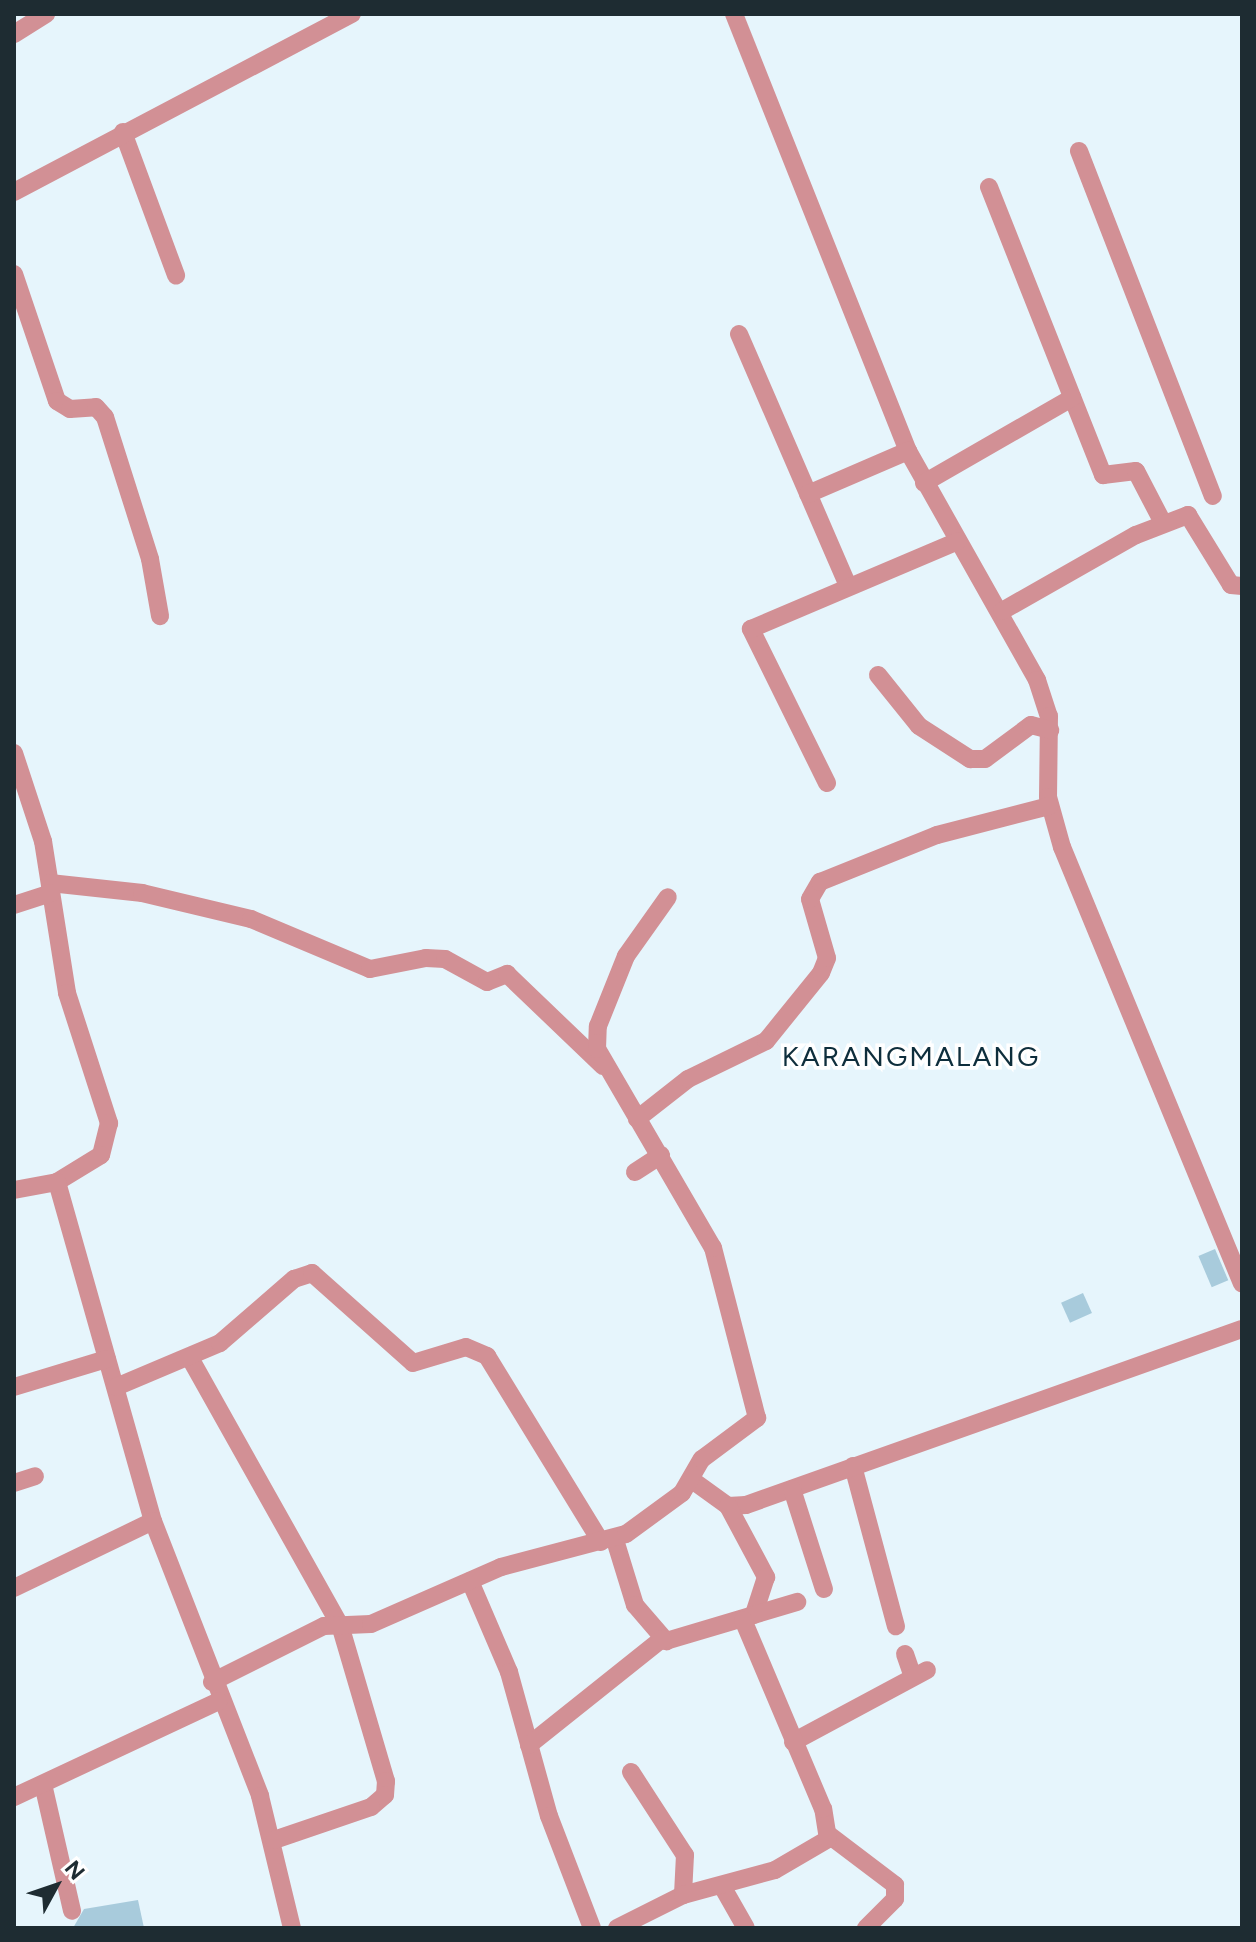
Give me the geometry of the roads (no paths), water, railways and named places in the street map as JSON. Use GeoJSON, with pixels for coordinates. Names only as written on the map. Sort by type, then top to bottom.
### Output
{"type":"FeatureCollection","features":[{"type":"Feature","properties":{"kind":"street"},"geometry":{"type":"LineString","coordinates":[[14,34],[46,14]]}},
{"type":"Feature","properties":{"kind":"street"},"geometry":{"type":"LineString","coordinates":[[734,14],[908,451],[958,541],[1002,611],[1040,689],[1050,733],[1049,806],[1094,933],[1242,1283]]}},
{"type":"Feature","properties":{"kind":"street"},"geometry":{"type":"LineString","coordinates":[[14,192],[347,15]]}},
{"type":"Feature","properties":{"kind":"street"},"geometry":{"type":"LineString","coordinates":[[123,132],[176,275]]}},
{"type":"Feature","properties":{"kind":"street"},"geometry":{"type":"LineString","coordinates":[[1079,151],[1213,496]]}},
{"type":"Feature","properties":{"kind":"street"},"geometry":{"type":"LineString","coordinates":[[989,187],[1103,475],[1136,471],[1162,521]]}},
{"type":"Feature","properties":{"kind":"street"},"geometry":{"type":"LineString","coordinates":[[14,274],[57,401],[70,409],[97,408],[109,426],[150,559],[160,616]]}},
{"type":"Feature","properties":{"kind":"street"},"geometry":{"type":"LineString","coordinates":[[739,334],[847,583]]}},
{"type":"Feature","properties":{"kind":"street"},"geometry":{"type":"LineString","coordinates":[[924,483],[1072,398]]}},
{"type":"Feature","properties":{"kind":"street"},"geometry":{"type":"LineString","coordinates":[[808,494],[908,451]]}},
{"type":"Feature","properties":{"kind":"street"},"geometry":{"type":"LineString","coordinates":[[1002,611],[1162,521],[1193,517],[1231,585],[1242,586]]}},
{"type":"Feature","properties":{"kind":"street"},"geometry":{"type":"LineString","coordinates":[[827,783],[751,629],[847,583],[958,541]]}},
{"type":"Feature","properties":{"kind":"street"},"geometry":{"type":"LineString","coordinates":[[878,675],[919,726],[970,759],[993,755],[1031,725],[1050,733]]}},
{"type":"Feature","properties":{"kind":"street"},"geometry":{"type":"LineString","coordinates":[[14,753],[50,888],[67,993],[109,1134],[94,1162],[57,1182],[14,1190]]}},
{"type":"Feature","properties":{"kind":"street"},"geometry":{"type":"LineString","coordinates":[[637,1119],[688,1079],[766,1041],[821,973],[827,958],[810,905],[820,882],[937,835],[1049,806]]}},
{"type":"Feature","properties":{"kind":"street"},"geometry":{"type":"LineString","coordinates":[[14,905],[50,888],[142,893],[251,919],[370,969],[445,959],[474,978],[512,977],[605,1067],[661,1155],[720,1266],[759,1414],[702,1459],[692,1480],[608,1541],[538,1555],[371,1624],[340,1625],[305,1634],[212,1682]]}},
{"type":"Feature","properties":{"kind":"street"},"geometry":{"type":"LineString","coordinates":[[605,1067],[596,1038],[603,1008],[626,956],[668,897]]}},
{"type":"Feature","properties":{"kind":"street"},"geometry":{"type":"LineString","coordinates":[[635,1172],[661,1155]]}},
{"type":"Feature","properties":{"kind":"street"},"geometry":{"type":"LineString","coordinates":[[57,1182],[153,1521],[274,1840],[292,1928]]}},
{"type":"Feature","properties":{"kind":"street"},"geometry":{"type":"LineString","coordinates":[[116,1387],[190,1358],[231,1336],[298,1276],[312,1273],[413,1363],[466,1347],[487,1356],[608,1541],[635,1605],[662,1639]]}},
{"type":"Feature","properties":{"kind":"street"},"geometry":{"type":"LineString","coordinates":[[728,1506],[792,1489],[1242,1329]]}},
{"type":"Feature","properties":{"kind":"street"},"geometry":{"type":"LineString","coordinates":[[190,1358],[340,1625],[373,1728],[385,1795],[335,1823],[274,1840]]}},
{"type":"Feature","properties":{"kind":"street"},"geometry":{"type":"LineString","coordinates":[[14,1387],[107,1359]]}},
{"type":"Feature","properties":{"kind":"street"},"geometry":{"type":"LineString","coordinates":[[853,1466],[896,1626]]}},
{"type":"Feature","properties":{"kind":"street"},"geometry":{"type":"LineString","coordinates":[[14,1483],[35,1476]]}},
{"type":"Feature","properties":{"kind":"street"},"geometry":{"type":"LineString","coordinates":[[692,1480],[728,1506],[766,1577],[748,1618],[829,1835],[895,1885],[895,1899],[866,1928]]}},
{"type":"Feature","properties":{"kind":"street"},"geometry":{"type":"LineString","coordinates":[[792,1489],[824,1589]]}},
{"type":"Feature","properties":{"kind":"street"},"geometry":{"type":"LineString","coordinates":[[14,1588],[153,1521]]}},
{"type":"Feature","properties":{"kind":"street"},"geometry":{"type":"LineString","coordinates":[[470,1581],[509,1672],[529,1745],[592,1928]]}},
{"type":"Feature","properties":{"kind":"street"},"geometry":{"type":"LineString","coordinates":[[529,1745],[662,1639],[684,1640],[797,1602]]}},
{"type":"Feature","properties":{"kind":"street"},"geometry":{"type":"LineString","coordinates":[[793,1742],[920,1673],[905,1654]]}},
{"type":"Feature","properties":{"kind":"street"},"geometry":{"type":"LineString","coordinates":[[14,1797],[219,1701]]}},
{"type":"Feature","properties":{"kind":"street"},"geometry":{"type":"LineString","coordinates":[[631,1772],[685,1855],[683,1895]]}},
{"type":"Feature","properties":{"kind":"street"},"geometry":{"type":"LineString","coordinates":[[43,1784],[72,1911]]}},
{"type":"Feature","properties":{"kind":"street"},"geometry":{"type":"LineString","coordinates":[[617,1928],[683,1895],[722,1886],[802,1858],[829,1835]]}},
{"type":"Feature","properties":{"kind":"street"},"geometry":{"type":"LineString","coordinates":[[722,1886],[746,1928]]}},
{"type":"Feature","properties":{"kind":"district","name":"KARANGMALANG"},"geometry":{"type":"Point","coordinates":[911,1056]}}]}
